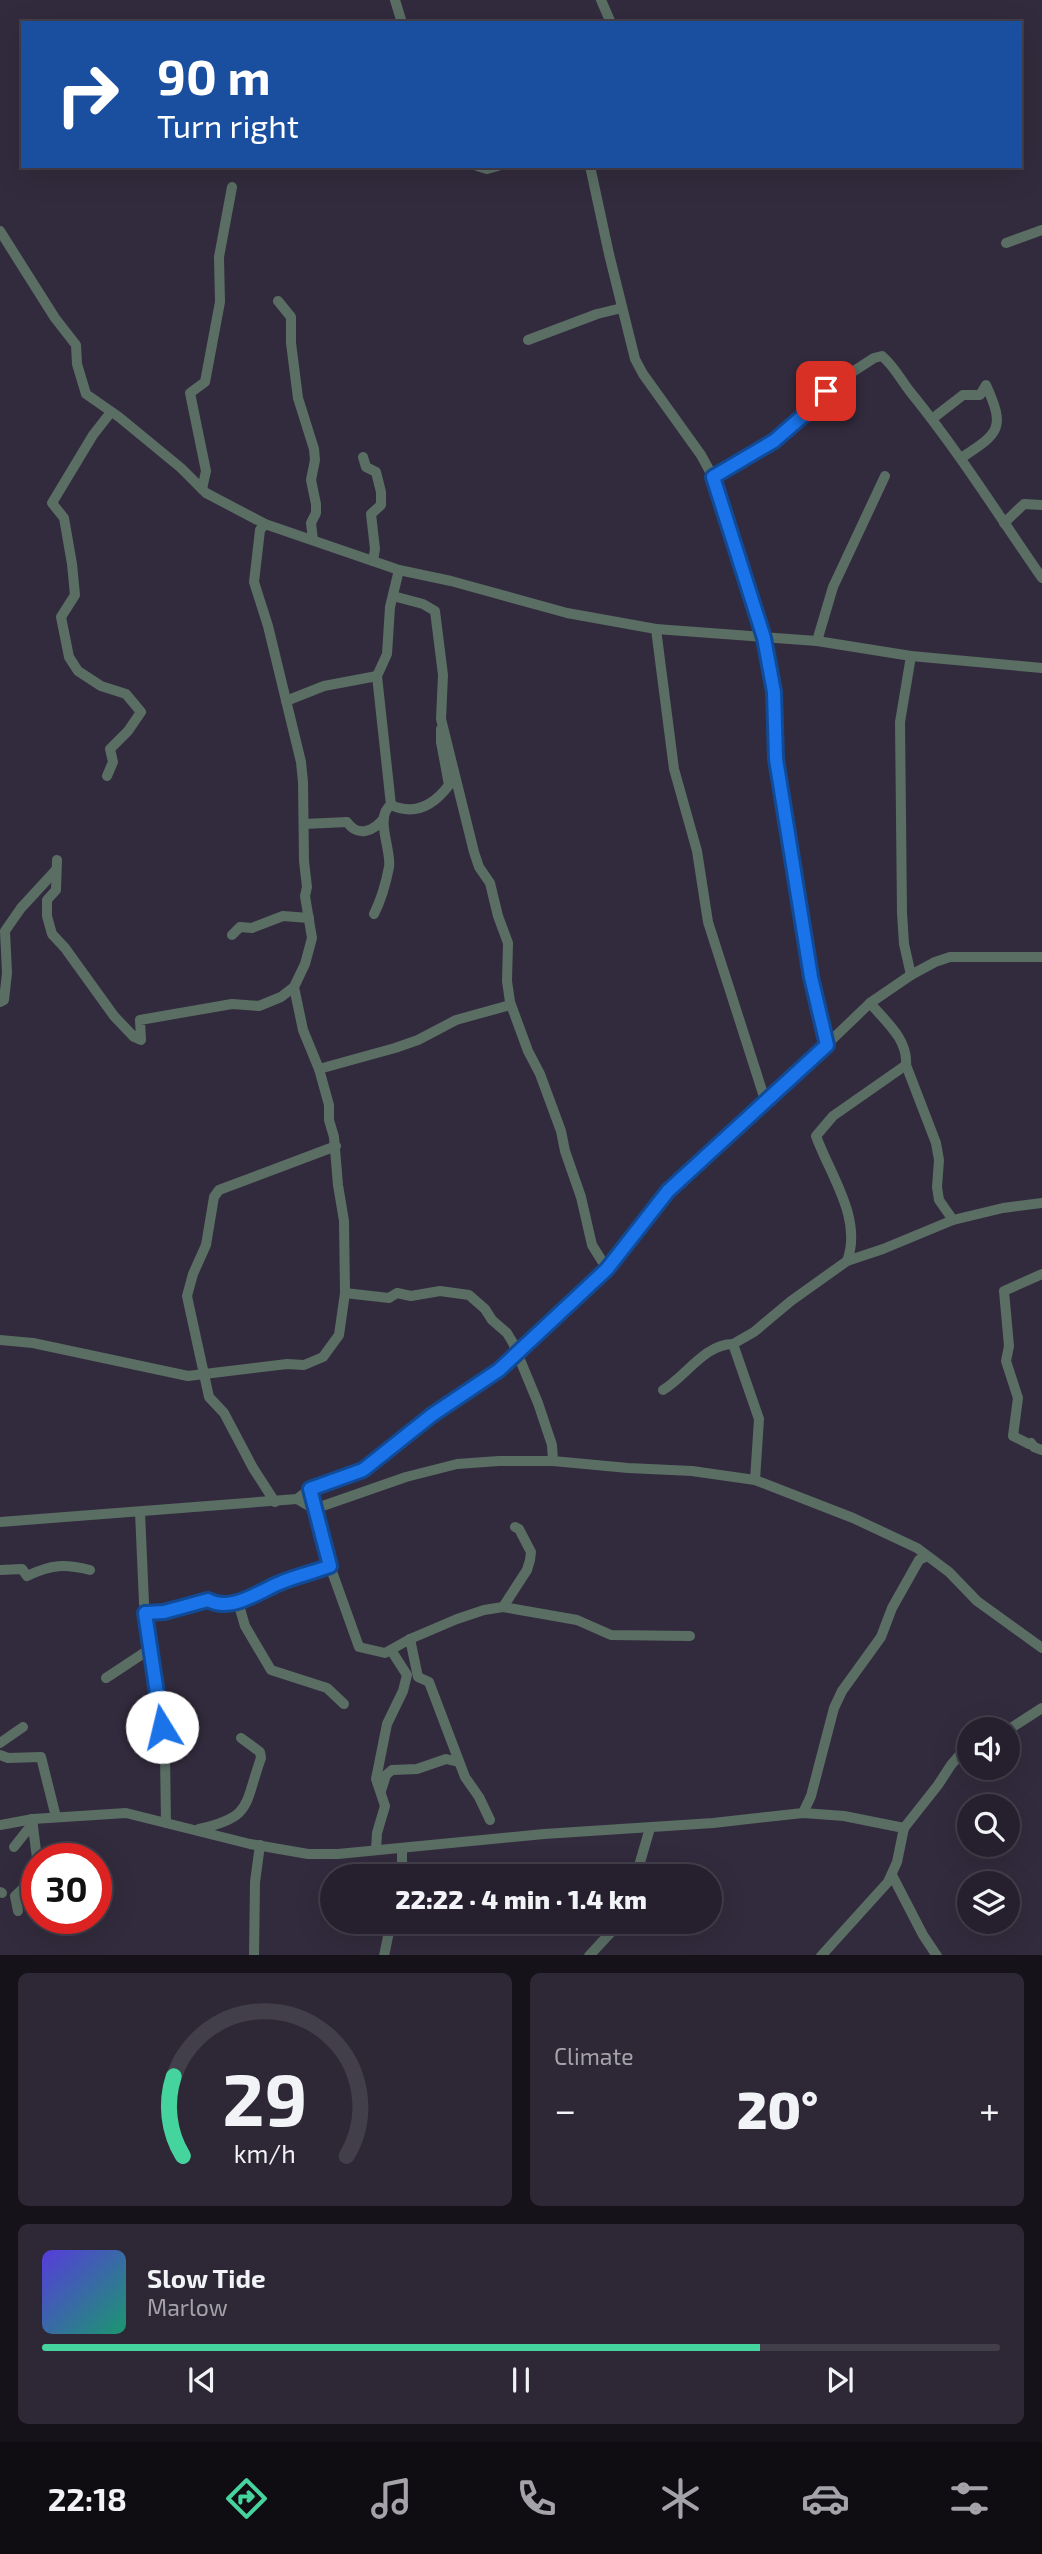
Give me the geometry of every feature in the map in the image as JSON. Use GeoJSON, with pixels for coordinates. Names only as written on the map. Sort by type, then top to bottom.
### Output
{"type":"FeatureCollection","features":[{"type":"Feature","properties":{"kind":"street"},"geometry":{"type":"LineString","coordinates":[[395,0],[400,21]]}},
{"type":"Feature","properties":{"kind":"street"},"geometry":{"type":"LineString","coordinates":[[601,0],[610,21]]}},
{"type":"Feature","properties":{"kind":"street"},"geometry":{"type":"LineString","coordinates":[[590,168],[635,359],[701,454],[713,477],[764,638],[774,692],[776,759],[811,977],[827,1045]]}},
{"type":"Feature","properties":{"kind":"street"},"geometry":{"type":"LineString","coordinates":[[202,489],[206,471],[190,393],[205,382],[220,302],[219,257],[232,187]]}},
{"type":"Feature","properties":{"kind":"street"},"geometry":{"type":"LineString","coordinates":[[1006,243],[1042,230]]}},
{"type":"Feature","properties":{"kind":"street"},"geometry":{"type":"LineString","coordinates":[[0,232],[55,318],[76,345],[77,364],[86,394],[181,468],[202,489],[265,524],[399,570],[451,581],[567,613],[656,629],[817,640],[911,656],[1001,662],[1042,668]]}},
{"type":"Feature","properties":{"kind":"street"},"geometry":{"type":"LineString","coordinates":[[278,301],[291,317],[291,343],[298,398],[314,449],[311,480],[316,513],[311,523],[313,540]]}},
{"type":"Feature","properties":{"kind":"street"},"geometry":{"type":"LineString","coordinates":[[528,340],[622,307]]}},
{"type":"Feature","properties":{"kind":"street"},"geometry":{"type":"LineString","coordinates":[[713,477],[774,441],[830,388],[874,358],[882,356],[961,458],[1042,578]]}},
{"type":"Feature","properties":{"kind":"street"},"geometry":{"type":"LineString","coordinates":[[932,418],[963,395],[980,395],[986,385],[998,425],[992,436],[961,458]]}},
{"type":"Feature","properties":{"kind":"street"},"geometry":{"type":"LineString","coordinates":[[107,776],[113,762],[110,749],[128,731],[141,712],[126,694],[100,686],[78,671],[69,657],[61,617],[75,595],[72,564],[64,518],[52,503],[93,435],[111,412]]}},
{"type":"Feature","properties":{"kind":"street"},"geometry":{"type":"LineString","coordinates":[[363,457],[366,467],[376,472],[381,492],[381,506],[370,514],[375,549],[373,561]]}},
{"type":"Feature","properties":{"kind":"street"},"geometry":{"type":"LineString","coordinates":[[817,640],[833,587],[885,476]]}},
{"type":"Feature","properties":{"kind":"street"},"geometry":{"type":"LineString","coordinates":[[1004,523],[1024,504],[1042,505]]}},
{"type":"Feature","properties":{"kind":"street"},"geometry":{"type":"LineString","coordinates":[[0,1002],[4,1000],[7,972],[5,931],[57,865],[55,890],[47,900],[47,916],[52,933],[114,1016],[134,1037],[141,1040],[140,1020],[232,1004],[259,1006],[281,997],[294,987],[305,964],[312,938],[305,896],[307,887],[301,762],[268,626],[254,582],[260,530],[265,524]]}},
{"type":"Feature","properties":{"kind":"street"},"geometry":{"type":"LineString","coordinates":[[391,804],[377,676],[387,654],[393,596],[399,570]]}},
{"type":"Feature","properties":{"kind":"street"},"geometry":{"type":"LineString","coordinates":[[391,804],[405,811],[421,807],[439,799],[449,785],[441,742],[443,675],[435,611],[423,604],[393,596]]}},
{"type":"Feature","properties":{"kind":"street"},"geometry":{"type":"LineString","coordinates":[[656,629],[674,769],[697,851],[708,922],[766,1104]]}},
{"type":"Feature","properties":{"kind":"street"},"geometry":{"type":"LineString","coordinates":[[911,656],[900,722],[902,913],[904,944],[911,975]]}},
{"type":"Feature","properties":{"kind":"street"},"geometry":{"type":"LineString","coordinates":[[286,701],[300,693],[324,686],[377,676]]}},
{"type":"Feature","properties":{"kind":"street"},"geometry":{"type":"LineString","coordinates":[[441,719],[474,852],[494,895],[508,943],[507,981],[510,1005],[561,1131],[592,1245],[607,1269]]}},
{"type":"Feature","properties":{"kind":"street"},"geometry":{"type":"LineString","coordinates":[[374,914],[389,865],[384,818],[387,807],[391,804]]}},
{"type":"Feature","properties":{"kind":"street"},"geometry":{"type":"LineString","coordinates":[[304,824],[347,822],[356,830],[366,831],[374,829],[384,818]]}},
{"type":"Feature","properties":{"kind":"street"},"geometry":{"type":"LineString","coordinates":[[232,934],[240,927],[252,928],[283,916],[309,918]]}},
{"type":"Feature","properties":{"kind":"street"},"geometry":{"type":"LineString","coordinates":[[0,1522],[297,1499],[310,1489],[363,1470],[432,1415],[499,1370],[607,1269],[668,1191],[766,1104],[870,1003],[911,975],[950,957],[1042,957]]}},
{"type":"Feature","properties":{"kind":"street"},"geometry":{"type":"LineString","coordinates":[[0,1340],[33,1343],[188,1376],[287,1364],[304,1365],[323,1357],[340,1335],[345,1293],[345,1221],[327,1091],[303,1030],[294,987]]}},
{"type":"Feature","properties":{"kind":"street"},"geometry":{"type":"LineString","coordinates":[[870,1003],[908,1051],[906,1065],[936,1143],[939,1160],[939,1200],[953,1220]]}},
{"type":"Feature","properties":{"kind":"street"},"geometry":{"type":"LineString","coordinates":[[319,1069],[395,1048],[418,1040],[456,1020],[510,1005]]}},
{"type":"Feature","properties":{"kind":"street"},"geometry":{"type":"LineString","coordinates":[[847,1261],[852,1247],[847,1207],[816,1136],[833,1116],[906,1065]]}},
{"type":"Feature","properties":{"kind":"street"},"geometry":{"type":"LineString","coordinates":[[275,1502],[253,1468],[224,1413],[209,1397],[187,1296],[206,1245],[214,1197],[219,1190],[336,1146]]}},
{"type":"Feature","properties":{"kind":"street"},"geometry":{"type":"LineString","coordinates":[[663,1390],[710,1351],[724,1344],[733,1344],[754,1332],[791,1301],[847,1261],[953,1220],[1003,1208],[1042,1203]]}},
{"type":"Feature","properties":{"kind":"street"},"geometry":{"type":"LineString","coordinates":[[852,1247],[864,1255]]}},
{"type":"Feature","properties":{"kind":"street"},"geometry":{"type":"LineString","coordinates":[[1042,1274],[1004,1291],[1009,1346],[1006,1361],[1018,1398],[1013,1436],[1042,1450]]}},
{"type":"Feature","properties":{"kind":"street"},"geometry":{"type":"LineString","coordinates":[[345,1293],[389,1298],[397,1293],[411,1296],[440,1291],[469,1295],[507,1333],[549,1435],[553,1461]]}},
{"type":"Feature","properties":{"kind":"street"},"geometry":{"type":"LineString","coordinates":[[733,1344],[759,1419],[755,1480]]}},
{"type":"Feature","properties":{"kind":"street"},"geometry":{"type":"LineString","coordinates":[[297,1499],[314,1509],[405,1477],[457,1464],[499,1461],[553,1461],[692,1471],[755,1480],[853,1518],[917,1548],[949,1572],[978,1601],[1042,1648]]}},
{"type":"Feature","properties":{"kind":"street"},"geometry":{"type":"LineString","coordinates":[[310,1489],[330,1566],[359,1647],[385,1653],[410,1639],[484,1610],[503,1607],[577,1620],[611,1635],[690,1636]]}},
{"type":"Feature","properties":{"kind":"street"},"geometry":{"type":"LineString","coordinates":[[140,1512],[145,1613],[165,1753],[166,1823]]}},
{"type":"Feature","properties":{"kind":"street"},"geometry":{"type":"LineString","coordinates":[[503,1607],[527,1570],[530,1560],[531,1552],[519,1529],[515,1527]]}},
{"type":"Feature","properties":{"kind":"street"},"geometry":{"type":"LineString","coordinates":[[803,1813],[811,1796],[834,1708],[842,1691],[881,1637],[891,1608],[919,1560],[927,1556]]}},
{"type":"Feature","properties":{"kind":"street"},"geometry":{"type":"LineString","coordinates":[[0,1570],[22,1569],[27,1576],[64,1564],[90,1570]]}},
{"type":"Feature","properties":{"kind":"street"},"geometry":{"type":"LineString","coordinates":[[145,1613],[164,1612],[208,1600],[217,1605],[238,1602],[283,1582],[330,1566]]}},
{"type":"Feature","properties":{"kind":"street"},"geometry":{"type":"LineString","coordinates":[[238,1602],[245,1626],[271,1670],[327,1688],[344,1703]]}},
{"type":"Feature","properties":{"kind":"street"},"geometry":{"type":"LineString","coordinates":[[410,1639],[418,1677],[429,1682],[465,1777],[480,1797],[490,1820]]}},
{"type":"Feature","properties":{"kind":"street"},"geometry":{"type":"LineString","coordinates":[[106,1678],[150,1649]]}},
{"type":"Feature","properties":{"kind":"street"},"geometry":{"type":"LineString","coordinates":[[376,1850],[377,1833],[385,1806],[376,1779],[387,1724],[403,1691],[407,1675],[391,1650]]}},
{"type":"Feature","properties":{"kind":"street"},"geometry":{"type":"LineString","coordinates":[[1020,1722],[1042,1708]]}},
{"type":"Feature","properties":{"kind":"street"},"geometry":{"type":"LineString","coordinates":[[0,1743],[23,1727]]}},
{"type":"Feature","properties":{"kind":"street"},"geometry":{"type":"LineString","coordinates":[[198,1830],[236,1818],[245,1807],[261,1758],[260,1752],[241,1738]]}},
{"type":"Feature","properties":{"kind":"street"},"geometry":{"type":"LineString","coordinates":[[0,1755],[8,1758],[41,1757],[56,1817]]}},
{"type":"Feature","properties":{"kind":"street"},"geometry":{"type":"LineString","coordinates":[[821,1955],[888,1882],[897,1862],[904,1828],[957,1758]]}},
{"type":"Feature","properties":{"kind":"street"},"geometry":{"type":"LineString","coordinates":[[380,1795],[386,1775],[392,1770],[417,1769],[446,1759],[459,1762]]}},
{"type":"Feature","properties":{"kind":"street"},"geometry":{"type":"LineString","coordinates":[[0,1825],[56,1817],[126,1813],[218,1837],[308,1854],[338,1854],[803,1813],[844,1816],[904,1828]]}},
{"type":"Feature","properties":{"kind":"street"},"geometry":{"type":"LineString","coordinates":[[14,1847],[32,1821]]}},
{"type":"Feature","properties":{"kind":"street"},"geometry":{"type":"LineString","coordinates":[[32,1821],[35,1843]]}},
{"type":"Feature","properties":{"kind":"street"},"geometry":{"type":"LineString","coordinates":[[640,1864],[650,1828]]}},
{"type":"Feature","properties":{"kind":"street"},"geometry":{"type":"LineString","coordinates":[[254,1955],[255,1882],[260,1845]]}},
{"type":"Feature","properties":{"kind":"street"},"geometry":{"type":"LineString","coordinates":[[402,1848],[402,1864]]}},
{"type":"Feature","properties":{"kind":"street"},"geometry":{"type":"LineString","coordinates":[[892,1875],[923,1935],[937,1955]]}},
{"type":"Feature","properties":{"kind":"street"},"geometry":{"type":"LineString","coordinates":[[18,1911],[15,1896],[21,1890]]}},
{"type":"Feature","properties":{"kind":"street"},"geometry":{"type":"LineString","coordinates":[[384,1955],[388,1934]]}},
{"type":"Feature","properties":{"kind":"street"},"geometry":{"type":"LineString","coordinates":[[589,1955],[609,1934]]}},
{"type":"Feature","properties":{"kind":"route"},"geometry":{"type":"LineString","coordinates":[[162,1727],[145,1613],[164,1612],[208,1600],[217,1605],[233,1604],[283,1582],[330,1566],[310,1489],[363,1470],[432,1415],[499,1370],[607,1269],[668,1191],[766,1104],[827,1045],[811,977],[776,759],[774,692],[764,638],[713,477],[774,441],[826,391]]}}]}
